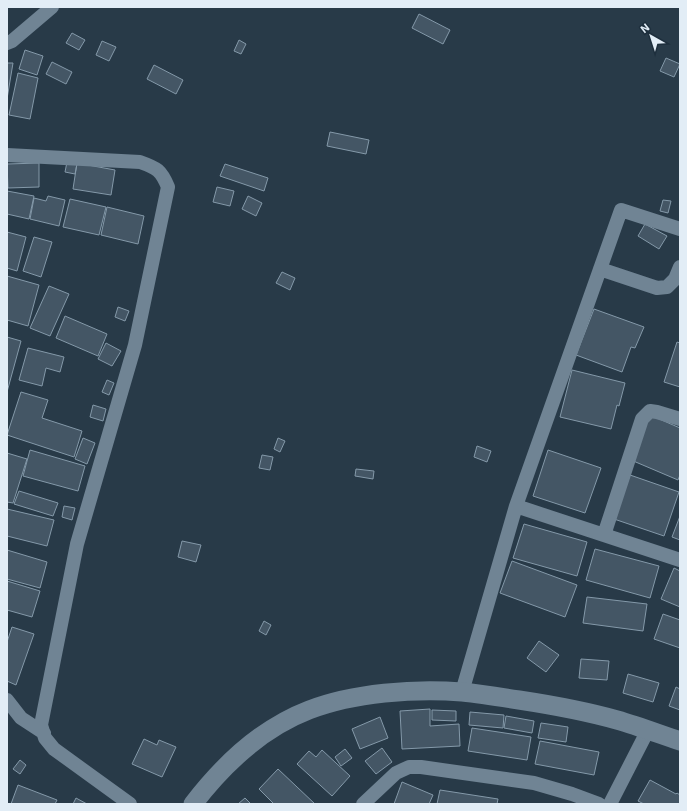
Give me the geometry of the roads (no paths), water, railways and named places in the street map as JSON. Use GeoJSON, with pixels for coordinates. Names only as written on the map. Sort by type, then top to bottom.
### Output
{"type":"FeatureCollection","features":[{"type":"Feature","properties":{"kind":"street"},"geometry":{"type":"LineString","coordinates":[[7,43],[12,41],[52,7]]}},
{"type":"Feature","properties":{"kind":"street"},"geometry":{"type":"LineString","coordinates":[[7,155],[140,162],[154,167],[163,175],[168,187],[135,345],[77,544],[41,725],[46,738],[54,749],[130,804]]}},
{"type":"Feature","properties":{"kind":"street"},"geometry":{"type":"LineString","coordinates":[[462,692],[516,506],[621,210],[680,229]]}},
{"type":"Feature","properties":{"kind":"street"},"geometry":{"type":"LineString","coordinates":[[600,269],[657,288],[667,287],[676,279],[680,267]]}},
{"type":"Feature","properties":{"kind":"street"},"geometry":{"type":"LineString","coordinates":[[604,535],[642,419],[650,412],[657,412],[680,419]]}},
{"type":"Feature","properties":{"kind":"street"},"geometry":{"type":"LineString","coordinates":[[516,506],[680,560]]}},
{"type":"Feature","properties":{"kind":"street"},"geometry":{"type":"LineString","coordinates":[[193,804],[210,782],[242,751],[273,728],[308,710],[340,700],[381,694],[462,692],[562,707],[616,719],[680,741]]}},
{"type":"Feature","properties":{"kind":"street"},"geometry":{"type":"LineString","coordinates":[[7,700],[21,718],[44,733]]}},
{"type":"Feature","properties":{"kind":"street"},"geometry":{"type":"LineString","coordinates":[[610,804],[648,730]]}},
{"type":"Feature","properties":{"kind":"street"},"geometry":{"type":"LineString","coordinates":[[363,804],[396,773],[409,767],[421,767],[534,783],[572,794],[599,804]]}}]}
